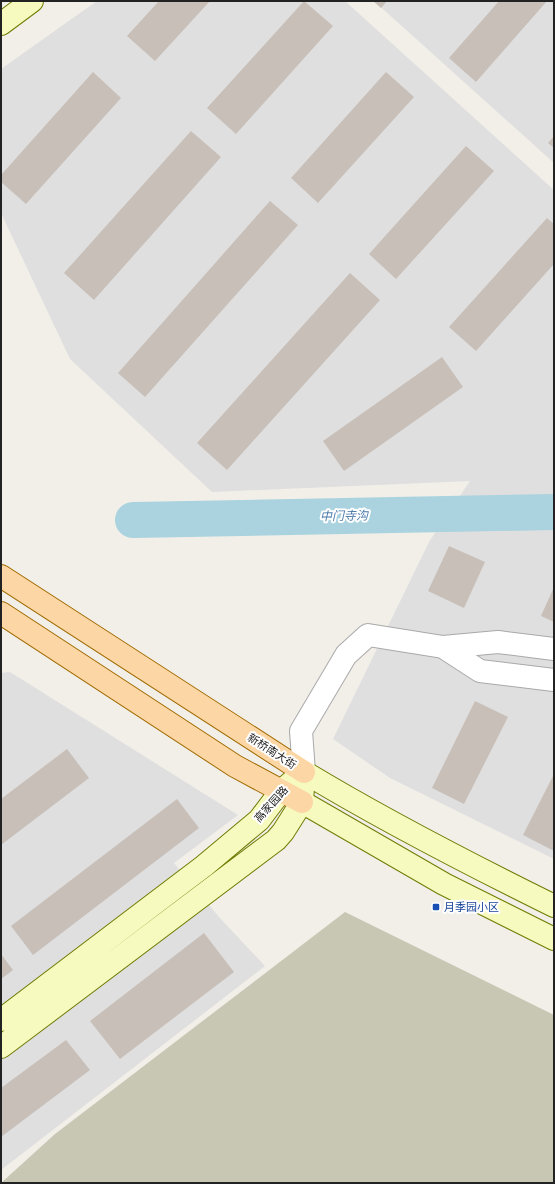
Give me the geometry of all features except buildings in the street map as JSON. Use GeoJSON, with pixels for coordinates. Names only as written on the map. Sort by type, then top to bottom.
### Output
{"type":"FeatureCollection","features":[{"type":"Feature","properties":{"kind":"main road"},"geometry":{"type":"LineString","coordinates":[[1,24],[32,1]]}},
{"type":"Feature","properties":{"kind":"main road","name":"新桥南大街"},"geometry":{"type":"LineString","coordinates":[[1,576],[304,772],[367,809],[484,872],[554,906]]}},
{"type":"Feature","properties":{"kind":"main road"},"geometry":{"type":"LineString","coordinates":[[1,613],[235,766],[302,802],[444,884],[554,939]]}},
{"type":"Feature","properties":{"kind":"main road","name":"高家园路"},"geometry":{"type":"LineString","coordinates":[[1,1020],[204,866],[259,820],[281,791],[304,772]]}},
{"type":"Feature","properties":{"kind":"main road","name":"高家园路"},"geometry":{"type":"LineString","coordinates":[[1,1047],[276,840],[283,832],[302,802],[304,772]]}},
{"type":"Feature","properties":{"kind":"street"},"geometry":{"type":"LineString","coordinates":[[304,772],[301,731],[346,655],[368,635],[443,646],[498,642],[554,649]]}},
{"type":"Feature","properties":{"kind":"street"},"geometry":{"type":"LineString","coordinates":[[443,646],[480,671],[554,680]]}},
{"type":"Feature","properties":{"kind":"shaded area"},"geometry":{"type":"Polygon","coordinates":[[[97,1],[345,1],[554,190],[554,859],[390,778],[333,739],[429,542],[470,481],[212,492],[70,359],[1,213],[1,69],[97,1]]]}},
{"type":"Feature","properties":{"kind":"shaded area"},"geometry":{"type":"Polygon","coordinates":[[[374,1],[554,1],[554,163],[374,1]]]}},
{"type":"Feature","properties":{"kind":"shaded area"},"geometry":{"type":"Polygon","coordinates":[[[10,672],[238,815],[174,863],[219,917],[265,966],[1,1170],[1,673],[10,672]]]}},
{"type":"Feature","properties":{"kind":"shaded area"},"geometry":{"type":"Polygon","coordinates":[[[345,912],[554,1015],[554,1183],[1,1183],[55,1134],[345,912]]]}},
{"type":"Feature","properties":{"kind":"waterway","name":"中门寺沟"},"geometry":{"type":"LineString","coordinates":[[133,520],[554,512]]}},
{"type":"Feature","properties":{"kind":"place","name":"月季园小区"},"geometry":{"type":"Point","coordinates":[436,907]}}]}
